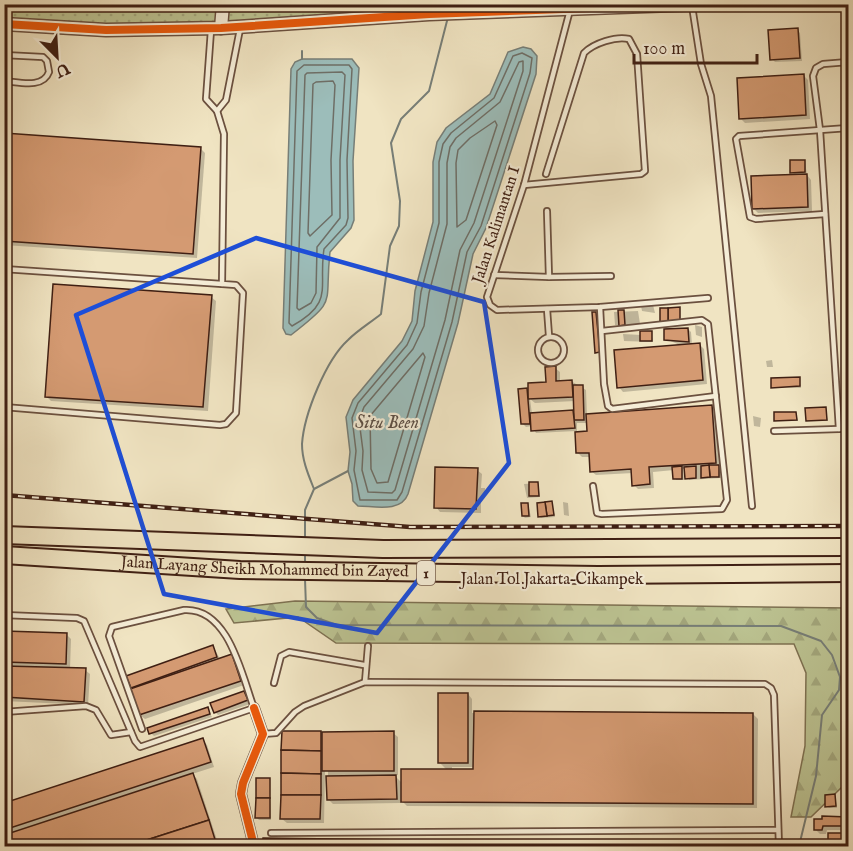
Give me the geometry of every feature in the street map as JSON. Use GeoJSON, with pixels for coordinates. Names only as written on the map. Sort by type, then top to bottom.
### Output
{"type":"FeatureCollection","features":[{"type":"Feature","properties":{"kind":"highway","name":"Jalan Tol Jakarta–Cikampek"},"geometry":{"type":"LineString","coordinates":[[4,535],[333,548],[849,547]]}},
{"type":"Feature","properties":{"kind":"highway","name":"Jalan Layang Sheikh Mohammed bin Zayed"},"geometry":{"type":"LineString","coordinates":[[4,549],[356,565],[849,565]]}},
{"type":"Feature","properties":{"kind":"highway","name":"Jalan Layang Sheikh Mohammed bin Zayed"},"geometry":{"type":"LineString","coordinates":[[4,555],[240,570],[598,575],[849,573]]}},
{"type":"Feature","properties":{"kind":"highway","name":"Jalan Tol Jakarta–Cikampek"},"geometry":{"type":"LineString","coordinates":[[4,566],[193,576],[286,578],[849,582]]}},
{"type":"Feature","properties":{"kind":"street"},"geometry":{"type":"LineString","coordinates":[[99,4],[107,4]]}},
{"type":"Feature","properties":{"kind":"street"},"geometry":{"type":"LineString","coordinates":[[216,28],[223,4]]}},
{"type":"Feature","properties":{"kind":"street"},"geometry":{"type":"LineString","coordinates":[[4,24],[106,30],[216,28],[429,9],[443,15],[522,7],[570,10],[702,4]]}},
{"type":"Feature","properties":{"kind":"street"},"geometry":{"type":"LineString","coordinates":[[254,708],[263,734],[249,765],[241,794],[254,846]]}},
{"type":"Feature","properties":{"kind":"lane"},"geometry":{"type":"LineString","coordinates":[[692,5],[701,63],[711,96],[752,506]]}},
{"type":"Feature","properties":{"kind":"lane","name":"Jalan Kalimantan I"},"geometry":{"type":"LineString","coordinates":[[570,10],[524,185],[487,297],[490,305],[497,310],[547,309],[708,298]]}},
{"type":"Feature","properties":{"kind":"lane"},"geometry":{"type":"LineString","coordinates":[[217,111],[226,100],[240,26]]}},
{"type":"Feature","properties":{"kind":"lane"},"geometry":{"type":"LineString","coordinates":[[216,28],[206,99],[217,111],[224,134],[222,284]]}},
{"type":"Feature","properties":{"kind":"lane"},"geometry":{"type":"LineString","coordinates":[[524,185],[641,174],[645,171],[637,54],[629,39],[623,38],[594,45],[584,53],[546,174]]}},
{"type":"Feature","properties":{"kind":"lane"},"geometry":{"type":"LineString","coordinates":[[4,55],[43,57],[47,61],[49,72],[42,81],[35,83],[4,81]]}},
{"type":"Feature","properties":{"kind":"lane"},"geometry":{"type":"LineString","coordinates":[[839,429],[820,130],[813,76],[816,68],[823,64],[849,62]]}},
{"type":"Feature","properties":{"kind":"lane"},"geometry":{"type":"LineString","coordinates":[[825,214],[756,219],[750,217],[736,139],[739,136],[849,128]]}},
{"type":"Feature","properties":{"kind":"lane"},"geometry":{"type":"LineString","coordinates":[[547,211],[549,277]]}},
{"type":"Feature","properties":{"kind":"lane"},"geometry":{"type":"LineString","coordinates":[[4,269],[236,285],[243,293],[236,413],[226,424],[4,407]]}},
{"type":"Feature","properties":{"kind":"lane"},"geometry":{"type":"LineString","coordinates":[[494,275],[611,276]]}},
{"type":"Feature","properties":{"kind":"lane"},"geometry":{"type":"LineString","coordinates":[[600,307],[604,393],[608,406],[612,409],[716,396]]}},
{"type":"Feature","properties":{"kind":"lane"},"geometry":{"type":"LineString","coordinates":[[547,309],[549,336]]}},
{"type":"Feature","properties":{"kind":"lane"},"geometry":{"type":"LineString","coordinates":[[593,486],[597,513],[722,509],[727,500],[710,328],[702,320],[602,331]]}},
{"type":"Feature","properties":{"kind":"lane"},"geometry":{"type":"LineString","coordinates":[[549,336],[556,336],[561,341],[562,359],[558,363],[545,364],[539,351],[539,342],[549,336]]}},
{"type":"Feature","properties":{"kind":"lane"},"geometry":{"type":"LineString","coordinates":[[774,431],[849,428]]}},
{"type":"Feature","properties":{"kind":"lane"},"geometry":{"type":"LineString","coordinates":[[4,615],[77,618],[84,621],[137,745],[146,747],[254,708],[222,628],[194,611],[184,610],[112,627],[109,636],[142,729]]}},
{"type":"Feature","properties":{"kind":"lane"},"geometry":{"type":"LineString","coordinates":[[365,682],[364,665],[368,646]]}},
{"type":"Feature","properties":{"kind":"lane"},"geometry":{"type":"LineString","coordinates":[[274,683],[281,656],[290,652],[364,665]]}},
{"type":"Feature","properties":{"kind":"lane"},"geometry":{"type":"LineString","coordinates":[[263,734],[276,734],[295,712],[304,706],[365,682],[765,684],[771,688],[774,695],[778,846]]}},
{"type":"Feature","properties":{"kind":"lane"},"geometry":{"type":"LineString","coordinates":[[4,712],[86,706],[96,710],[111,735],[131,732]]}},
{"type":"Feature","properties":{"kind":"lane"},"geometry":{"type":"LineString","coordinates":[[271,833],[778,830]]}},
{"type":"Feature","properties":{"kind":"highlighted area"},"geometry":{"type":"Polygon","coordinates":[[[256,238],[484,302],[509,463],[377,633],[164,594],[76,315],[256,238]]]}},
{"type":"Feature","properties":{"kind":"green space"},"geometry":{"type":"Polygon","coordinates":[[[4,5],[652,5],[221,28],[5,24],[4,5]]]}},
{"type":"Feature","properties":{"kind":"green space"},"geometry":{"type":"Polygon","coordinates":[[[295,601],[848,608],[848,771],[844,785],[811,817],[791,817],[805,746],[806,673],[794,644],[336,643],[298,617],[234,623],[226,609],[295,601]]]}},
{"type":"Feature","properties":{"kind":"water","name":"Situ Been"},"geometry":{"type":"Polygon","coordinates":[[[523,47],[531,49],[537,56],[536,74],[486,228],[473,254],[458,323],[408,494],[399,504],[393,506],[358,506],[353,501],[352,484],[348,471],[350,452],[346,417],[353,400],[402,341],[412,321],[415,291],[433,222],[433,162],[437,142],[446,128],[490,94],[508,52],[523,47]]]}},
{"type":"Feature","properties":{"kind":"water"},"geometry":{"type":"Polygon","coordinates":[[[302,59],[352,59],[359,68],[353,161],[354,220],[351,228],[330,252],[328,292],[323,307],[291,335],[286,334],[283,328],[291,69],[295,62],[302,59]]]}},
{"type":"Feature","properties":{"kind":"building"},"geometry":{"type":"Polygon","coordinates":[[[798,28],[800,58],[770,60],[768,30],[798,28]]]}},
{"type":"Feature","properties":{"kind":"building"},"geometry":{"type":"Polygon","coordinates":[[[804,74],[806,115],[739,119],[737,78],[804,74]]]}},
{"type":"Feature","properties":{"kind":"building"},"geometry":{"type":"Polygon","coordinates":[[[4,133],[201,147],[193,254],[4,241],[4,133]]]}},
{"type":"Feature","properties":{"kind":"building"},"geometry":{"type":"Polygon","coordinates":[[[790,160],[805,160],[805,172],[790,173],[790,160]]]}},
{"type":"Feature","properties":{"kind":"building"},"geometry":{"type":"Polygon","coordinates":[[[807,174],[808,207],[752,209],[751,176],[807,174]]]}},
{"type":"Feature","properties":{"kind":"building"},"geometry":{"type":"Polygon","coordinates":[[[53,284],[212,295],[203,407],[45,397],[53,284]]]}},
{"type":"Feature","properties":{"kind":"building"},"geometry":{"type":"Polygon","coordinates":[[[680,307],[680,321],[668,322],[668,308],[680,307]]]}},
{"type":"Feature","properties":{"kind":"building"},"geometry":{"type":"Polygon","coordinates":[[[660,308],[668,308],[668,322],[660,322],[660,308]]]}},
{"type":"Feature","properties":{"kind":"building"},"geometry":{"type":"Polygon","coordinates":[[[618,310],[624,310],[625,325],[619,326],[618,310]]]}},
{"type":"Feature","properties":{"kind":"building"},"geometry":{"type":"Polygon","coordinates":[[[592,312],[596,312],[600,352],[595,353],[592,312]]]}},
{"type":"Feature","properties":{"kind":"building"},"geometry":{"type":"Polygon","coordinates":[[[688,328],[689,342],[664,340],[664,329],[688,328]]]}},
{"type":"Feature","properties":{"kind":"building"},"geometry":{"type":"Polygon","coordinates":[[[640,331],[652,331],[652,341],[640,341],[640,331]]]}},
{"type":"Feature","properties":{"kind":"building"},"geometry":{"type":"Polygon","coordinates":[[[700,343],[703,380],[617,388],[614,350],[700,343]]]}},
{"type":"Feature","properties":{"kind":"building"},"geometry":{"type":"Polygon","coordinates":[[[556,366],[556,381],[572,380],[573,397],[528,399],[528,383],[546,382],[545,367],[556,366]]]}},
{"type":"Feature","properties":{"kind":"building"},"geometry":{"type":"Polygon","coordinates":[[[800,377],[800,386],[771,388],[771,378],[800,377]]]}},
{"type":"Feature","properties":{"kind":"building"},"geometry":{"type":"Polygon","coordinates":[[[573,385],[583,385],[584,420],[574,420],[573,385]]]}},
{"type":"Feature","properties":{"kind":"building"},"geometry":{"type":"Polygon","coordinates":[[[527,388],[530,424],[521,424],[518,389],[527,388]]]}},
{"type":"Feature","properties":{"kind":"building"},"geometry":{"type":"Polygon","coordinates":[[[712,405],[716,463],[649,467],[650,484],[632,486],[631,469],[590,472],[589,453],[576,453],[575,432],[587,431],[586,414],[712,405]]]}},
{"type":"Feature","properties":{"kind":"building"},"geometry":{"type":"Polygon","coordinates":[[[826,407],[827,420],[806,421],[805,408],[826,407]]]}},
{"type":"Feature","properties":{"kind":"building"},"geometry":{"type":"Polygon","coordinates":[[[573,410],[575,428],[531,431],[530,413],[573,410]]]}},
{"type":"Feature","properties":{"kind":"building"},"geometry":{"type":"Polygon","coordinates":[[[774,412],[796,412],[797,420],[774,421],[774,412]]]}},
{"type":"Feature","properties":{"kind":"building"},"geometry":{"type":"Polygon","coordinates":[[[709,465],[719,465],[719,477],[710,477],[709,465]]]}},
{"type":"Feature","properties":{"kind":"building"},"geometry":{"type":"Polygon","coordinates":[[[709,465],[710,477],[701,478],[701,466],[709,465]]]}},
{"type":"Feature","properties":{"kind":"building"},"geometry":{"type":"Polygon","coordinates":[[[682,466],[682,479],[673,479],[672,467],[682,466]]]}},
{"type":"Feature","properties":{"kind":"building"},"geometry":{"type":"Polygon","coordinates":[[[696,466],[696,478],[685,479],[684,467],[696,466]]]}},
{"type":"Feature","properties":{"kind":"building"},"geometry":{"type":"Polygon","coordinates":[[[435,467],[478,468],[476,509],[434,508],[435,467]]]}},
{"type":"Feature","properties":{"kind":"building"},"geometry":{"type":"Polygon","coordinates":[[[529,482],[538,482],[539,496],[529,496],[529,482]]]}},
{"type":"Feature","properties":{"kind":"building"},"geometry":{"type":"Polygon","coordinates":[[[552,501],[554,515],[547,516],[545,502],[552,501]]]}},
{"type":"Feature","properties":{"kind":"building"},"geometry":{"type":"Polygon","coordinates":[[[545,502],[547,516],[538,517],[537,503],[545,502]]]}},
{"type":"Feature","properties":{"kind":"building"},"geometry":{"type":"Polygon","coordinates":[[[521,503],[528,503],[529,516],[522,516],[521,503]]]}},
{"type":"Feature","properties":{"kind":"building"},"geometry":{"type":"Polygon","coordinates":[[[4,631],[67,633],[66,664],[4,662],[4,631]]]}},
{"type":"Feature","properties":{"kind":"building"},"geometry":{"type":"Polygon","coordinates":[[[213,645],[217,657],[131,688],[126,676],[213,645]]]}},
{"type":"Feature","properties":{"kind":"building"},"geometry":{"type":"Polygon","coordinates":[[[232,654],[241,681],[139,715],[130,689],[232,654]]]}},
{"type":"Feature","properties":{"kind":"building"},"geometry":{"type":"Polygon","coordinates":[[[4,666],[86,668],[84,702],[4,697],[4,666]]]}},
{"type":"Feature","properties":{"kind":"building"},"geometry":{"type":"Polygon","coordinates":[[[244,691],[248,700],[214,713],[210,703],[244,691]]]}},
{"type":"Feature","properties":{"kind":"building"},"geometry":{"type":"Polygon","coordinates":[[[438,693],[468,693],[468,763],[438,763],[438,693]]]}},
{"type":"Feature","properties":{"kind":"building"},"geometry":{"type":"Polygon","coordinates":[[[208,707],[210,714],[149,734],[147,728],[208,707]]]}},
{"type":"Feature","properties":{"kind":"building"},"geometry":{"type":"Polygon","coordinates":[[[474,711],[753,713],[753,804],[401,802],[401,769],[473,769],[474,711]]]}},
{"type":"Feature","properties":{"kind":"building"},"geometry":{"type":"Polygon","coordinates":[[[282,731],[321,731],[321,751],[281,750],[282,731]]]}},
{"type":"Feature","properties":{"kind":"building"},"geometry":{"type":"Polygon","coordinates":[[[394,731],[394,771],[322,771],[322,732],[394,731]]]}},
{"type":"Feature","properties":{"kind":"building"},"geometry":{"type":"Polygon","coordinates":[[[203,738],[211,762],[4,830],[4,803],[203,738]]]}},
{"type":"Feature","properties":{"kind":"building"},"geometry":{"type":"Polygon","coordinates":[[[281,750],[321,751],[321,774],[281,773],[281,750]]]}},
{"type":"Feature","properties":{"kind":"building"},"geometry":{"type":"Polygon","coordinates":[[[193,773],[209,820],[128,846],[4,846],[4,835],[193,773]]]}},
{"type":"Feature","properties":{"kind":"building"},"geometry":{"type":"Polygon","coordinates":[[[281,773],[321,774],[321,795],[281,795],[281,773]]]}},
{"type":"Feature","properties":{"kind":"building"},"geometry":{"type":"Polygon","coordinates":[[[396,775],[397,799],[327,800],[326,776],[396,775]]]}},
{"type":"Feature","properties":{"kind":"building"},"geometry":{"type":"Polygon","coordinates":[[[256,778],[270,778],[270,798],[256,798],[256,778]]]}},
{"type":"Feature","properties":{"kind":"building"},"geometry":{"type":"Polygon","coordinates":[[[835,794],[836,806],[825,807],[825,795],[835,794]]]}},
{"type":"Feature","properties":{"kind":"building"},"geometry":{"type":"Polygon","coordinates":[[[281,795],[321,795],[320,819],[280,819],[281,795]]]}},
{"type":"Feature","properties":{"kind":"building"},"geometry":{"type":"Polygon","coordinates":[[[256,798],[270,798],[270,818],[255,818],[256,798]]]}},
{"type":"Feature","properties":{"kind":"building"},"geometry":{"type":"Polygon","coordinates":[[[822,816],[848,817],[848,826],[823,826],[822,830],[814,830],[814,819],[822,819],[822,816]]]}},
{"type":"Feature","properties":{"kind":"building"},"geometry":{"type":"Polygon","coordinates":[[[209,820],[217,846],[128,846],[209,820]]]}},
{"type":"Feature","properties":{"kind":"building"},"geometry":{"type":"Polygon","coordinates":[[[828,833],[845,833],[845,845],[828,845],[828,833]]]}},
{"type":"Feature","properties":{"kind":"building"},"geometry":{"type":"Polygon","coordinates":[[[263,838],[409,840],[409,846],[262,846],[263,838]]]}},
{"type":"Feature","properties":{"kind":"building"},"geometry":{"type":"Polygon","coordinates":[[[752,840],[751,846],[415,846],[415,845],[752,840]]]}},
{"type":"Feature","properties":{"kind":"waterway"},"geometry":{"type":"LineString","coordinates":[[305,540],[305,510],[314,489],[302,450],[307,418],[324,374],[332,360],[348,340],[381,314],[390,246],[399,226],[400,201],[391,143],[401,119],[429,91],[448,17]]}},
{"type":"Feature","properties":{"kind":"waterway"},"geometry":{"type":"LineString","coordinates":[[302,51],[302,59]]}},
{"type":"Feature","properties":{"kind":"waterway"},"geometry":{"type":"LineString","coordinates":[[314,489],[348,471]]}},
{"type":"Feature","properties":{"kind":"waterway"},"geometry":{"type":"LineString","coordinates":[[305,552],[305,564]]}},
{"type":"Feature","properties":{"kind":"waterway"},"geometry":{"type":"LineString","coordinates":[[305,579],[306,607],[317,618],[337,625],[781,626],[821,641],[832,655],[840,677],[839,690],[822,715],[816,776],[799,846]]}},
{"type":"Feature","properties":{"kind":"railway"},"geometry":{"type":"LineString","coordinates":[[4,495],[410,527],[848,526]]}},
{"type":"Feature","properties":{"kind":"cycle path"},"geometry":{"type":"LineString","coordinates":[[4,24],[106,30],[221,28],[429,14],[702,4]]}},
{"type":"Feature","properties":{"kind":"cycle path"},"geometry":{"type":"LineString","coordinates":[[254,708],[263,734],[243,783],[241,794],[254,846]]}}]}
